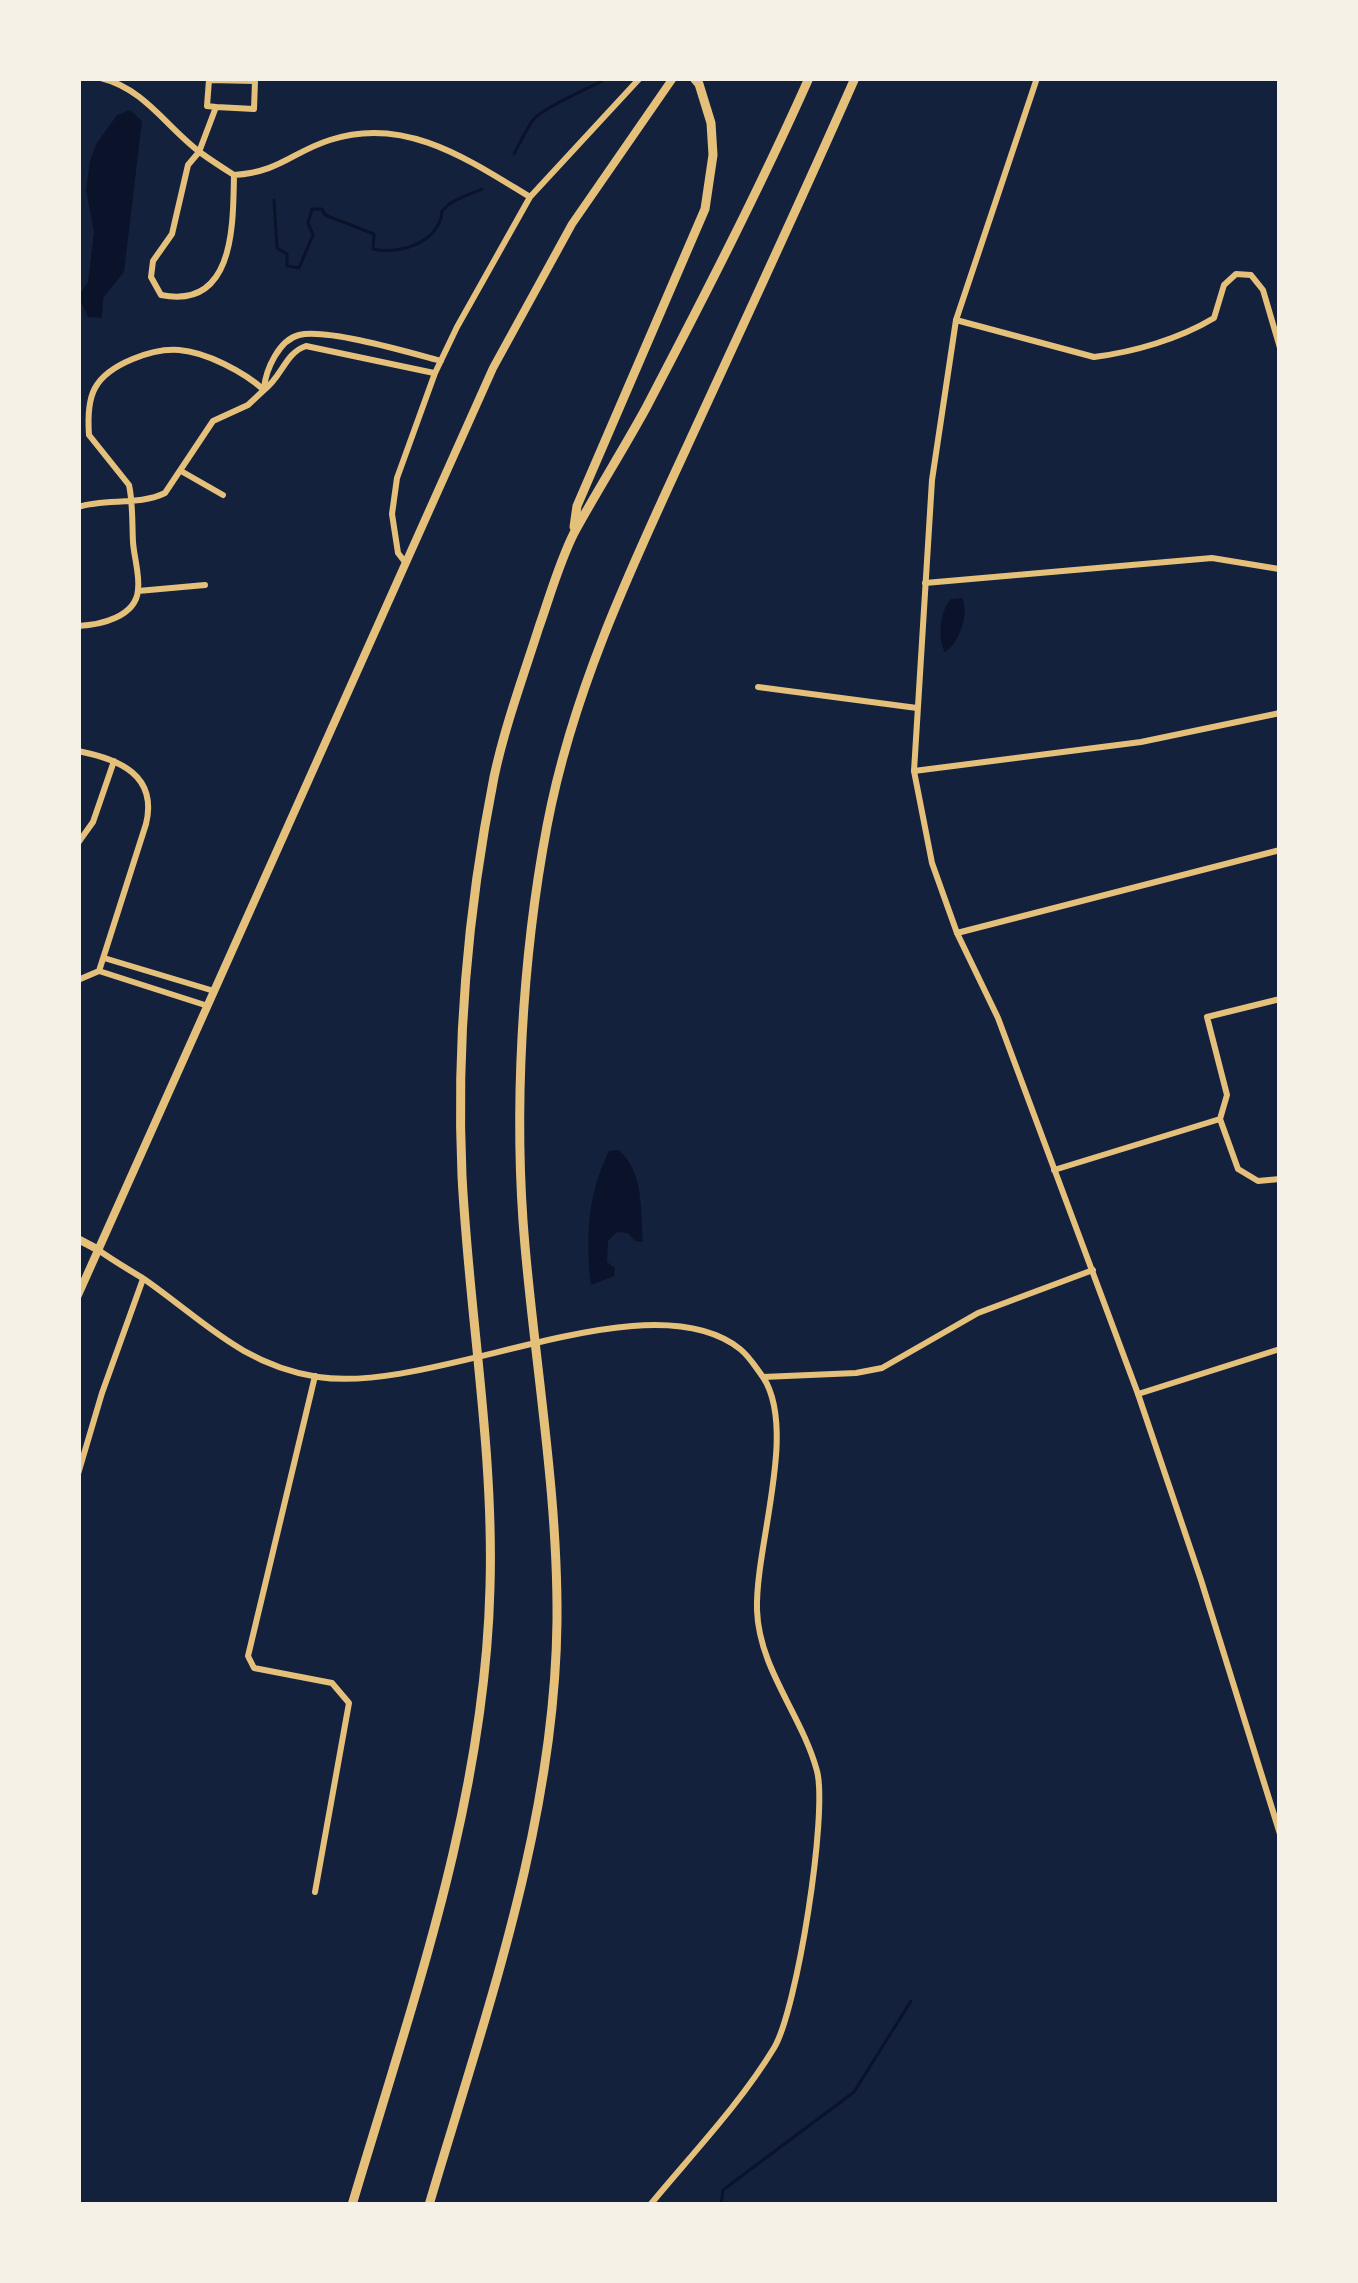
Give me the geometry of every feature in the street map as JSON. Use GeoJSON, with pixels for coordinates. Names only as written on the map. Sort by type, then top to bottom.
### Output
{"type":"FeatureCollection","features":[{"type":"Feature","properties":{"kind":"highway"},"geometry":{"type":"LineString","coordinates":[[352,2205],[437,1918],[465,1802],[483,1697],[490,1586],[488,1471],[463,1180],[460,1081],[475,894],[495,774],[512,707],[572,537],[578,506],[705,209],[712,154],[710,123],[706,101],[694,78]]}},
{"type":"Feature","properties":{"kind":"highway"},"geometry":{"type":"LineString","coordinates":[[572,537],[623,451],[751,207],[809,78]]}},
{"type":"Feature","properties":{"kind":"highway"},"geometry":{"type":"LineString","coordinates":[[429,2205],[516,1908],[547,1744],[557,1627],[555,1521],[524,1241],[522,1118],[532,931],[547,829],[579,703],[628,577],[855,78]]}},
{"type":"Feature","properties":{"kind":"main road"},"geometry":{"type":"LineString","coordinates":[[78,1295],[493,368],[572,224],[673,78]]}},
{"type":"Feature","properties":{"kind":"main road"},"geometry":{"type":"LineString","coordinates":[[78,1239],[98,1250]]}},
{"type":"Feature","properties":{"kind":"street"},"geometry":{"type":"LineString","coordinates":[[101,78],[149,103],[199,152],[234,175],[275,168],[330,140],[392,132],[452,150],[530,197]]}},
{"type":"Feature","properties":{"kind":"street"},"geometry":{"type":"LineString","coordinates":[[405,562],[398,553],[392,500],[402,460],[441,361],[530,197],[640,78]]}},
{"type":"Feature","properties":{"kind":"street"},"geometry":{"type":"LineString","coordinates":[[1037,78],[956,320],[941,404],[914,771],[932,863],[957,933],[998,1018],[1138,1394],[1280,1834]]}},
{"type":"Feature","properties":{"kind":"street"},"geometry":{"type":"LineString","coordinates":[[209,80],[255,81],[254,109],[216,107],[207,106],[209,80]]}},
{"type":"Feature","properties":{"kind":"street"},"geometry":{"type":"LineString","coordinates":[[216,107],[199,152],[188,165],[172,234],[153,261],[151,278],[161,296],[189,295],[221,274],[234,175]]}},
{"type":"Feature","properties":{"kind":"street"},"geometry":{"type":"LineString","coordinates":[[956,320],[1094,357],[1116,354],[1214,319],[1224,285],[1236,274],[1252,275],[1263,290],[1280,348]]}},
{"type":"Feature","properties":{"kind":"street"},"geometry":{"type":"LineString","coordinates":[[264,390],[265,377],[289,339],[317,334],[441,361]]}},
{"type":"Feature","properties":{"kind":"street"},"geometry":{"type":"LineString","coordinates":[[315,345],[317,334]]}},
{"type":"Feature","properties":{"kind":"street"},"geometry":{"type":"LineString","coordinates":[[78,506],[158,498],[213,421],[248,405],[275,382],[297,349],[315,345],[436,373]]}},
{"type":"Feature","properties":{"kind":"street"},"geometry":{"type":"LineString","coordinates":[[78,626],[115,618],[131,605],[139,590],[132,500],[126,479],[97,449],[88,429],[93,391],[114,369],[161,351],[186,350],[233,370],[264,390]]}},
{"type":"Feature","properties":{"kind":"street"},"geometry":{"type":"LineString","coordinates":[[181,471],[223,495]]}},
{"type":"Feature","properties":{"kind":"street"},"geometry":{"type":"LineString","coordinates":[[925,583],[1212,558],[1279,568]]}},
{"type":"Feature","properties":{"kind":"street"},"geometry":{"type":"LineString","coordinates":[[139,590],[205,586]]}},
{"type":"Feature","properties":{"kind":"street"},"geometry":{"type":"LineString","coordinates":[[758,687],[917,708]]}},
{"type":"Feature","properties":{"kind":"street"},"geometry":{"type":"LineString","coordinates":[[914,771],[1141,742],[1280,713]]}},
{"type":"Feature","properties":{"kind":"street"},"geometry":{"type":"LineString","coordinates":[[78,751],[114,761],[142,781],[150,799],[99,971]]}},
{"type":"Feature","properties":{"kind":"street"},"geometry":{"type":"LineString","coordinates":[[78,843],[93,822],[114,761]]}},
{"type":"Feature","properties":{"kind":"street"},"geometry":{"type":"LineString","coordinates":[[957,933],[1280,850]]}},
{"type":"Feature","properties":{"kind":"street"},"geometry":{"type":"LineString","coordinates":[[104,958],[214,991]]}},
{"type":"Feature","properties":{"kind":"street"},"geometry":{"type":"LineString","coordinates":[[78,980],[99,971],[208,1006]]}},
{"type":"Feature","properties":{"kind":"street"},"geometry":{"type":"LineString","coordinates":[[1280,1000],[1207,1018],[1226,1095],[1220,1119],[1238,1169],[1258,1181],[1280,1179]]}},
{"type":"Feature","properties":{"kind":"street"},"geometry":{"type":"LineString","coordinates":[[1054,1170],[1220,1119]]}},
{"type":"Feature","properties":{"kind":"street"},"geometry":{"type":"LineString","coordinates":[[98,1250],[225,1342],[258,1361],[315,1376],[392,1377],[584,1332],[637,1327],[706,1333],[742,1350],[764,1378],[775,1399],[776,1444],[758,1618],[762,1646],[817,1770],[818,1842],[790,2004],[777,2044],[650,2205]]}},
{"type":"Feature","properties":{"kind":"street"},"geometry":{"type":"LineString","coordinates":[[764,1378],[882,1368],[978,1313],[1093,1270]]}},
{"type":"Feature","properties":{"kind":"street"},"geometry":{"type":"LineString","coordinates":[[78,1474],[142,1279]]}},
{"type":"Feature","properties":{"kind":"street"},"geometry":{"type":"LineString","coordinates":[[1138,1394],[1280,1348]]}},
{"type":"Feature","properties":{"kind":"street"},"geometry":{"type":"LineString","coordinates":[[315,1376],[248,1656],[254,1668],[332,1683],[349,1703],[315,1892]]}},
{"type":"Feature","properties":{"kind":"water"},"geometry":{"type":"Polygon","coordinates":[[[130,110],[142,121],[124,272],[103,298],[102,318],[88,317],[78,296],[88,282],[94,232],[86,190],[90,161],[117,115],[130,110]]]}},
{"type":"Feature","properties":{"kind":"water"},"geometry":{"type":"Polygon","coordinates":[[[962,598],[962,628],[945,652],[940,632],[944,610],[951,599],[962,598]]]}},
{"type":"Feature","properties":{"kind":"water"},"geometry":{"type":"Polygon","coordinates":[[[619,1150],[637,1181],[643,1242],[617,1232],[608,1241],[607,1262],[615,1268],[614,1276],[591,1285],[592,1199],[609,1151],[619,1150]]]}},
{"type":"Feature","properties":{"kind":"waterway"},"geometry":{"type":"LineString","coordinates":[[514,154],[539,115],[602,81]]}},
{"type":"Feature","properties":{"kind":"waterway"},"geometry":{"type":"LineString","coordinates":[[274,200],[277,248],[287,254],[287,266],[299,268],[313,235],[308,223],[312,209],[322,209],[325,215],[374,234],[373,249],[391,250],[427,237],[447,206],[482,189]]}},
{"type":"Feature","properties":{"kind":"waterway"},"geometry":{"type":"LineString","coordinates":[[721,2205],[723,2190],[854,2092],[911,2001]]}}]}
